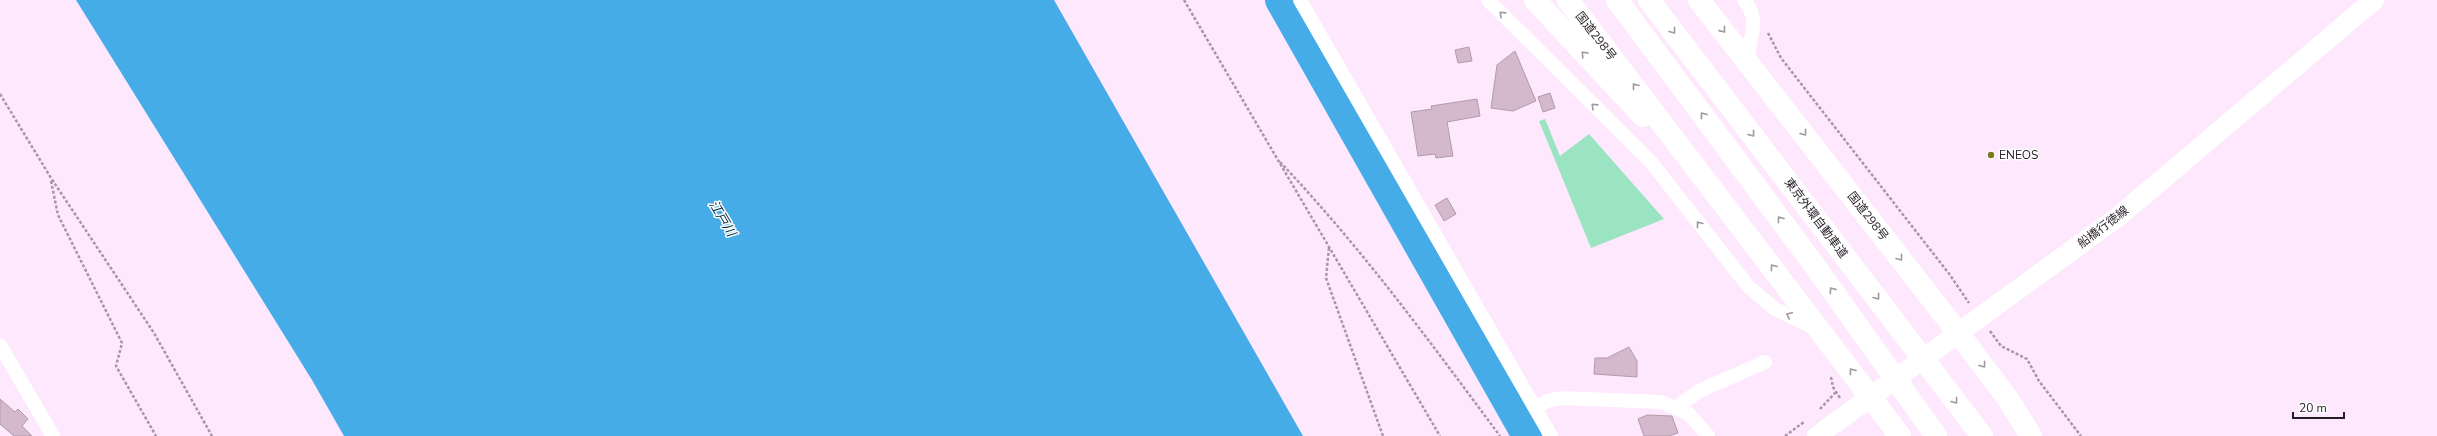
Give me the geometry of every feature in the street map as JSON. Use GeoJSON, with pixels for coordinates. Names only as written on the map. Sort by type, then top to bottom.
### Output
{"type":"FeatureCollection","features":[{"type":"Feature","properties":{"kind":"highway"},"geometry":{"type":"LineString","coordinates":[[1535,0],[1629,102],[1708,182]]}},
{"type":"Feature","properties":{"kind":"highway","name":"国道298号"},"geometry":{"type":"LineString","coordinates":[[1568,0],[1824,333],[1900,436]]}},
{"type":"Feature","properties":{"kind":"highway"},"geometry":{"type":"LineString","coordinates":[[1617,0],[1812,262],[1936,436]]}},
{"type":"Feature","properties":{"kind":"highway","name":"東京外環自動車道"},"geometry":{"type":"LineString","coordinates":[[1649,0],[1982,436]]}},
{"type":"Feature","properties":{"kind":"highway","name":"国道298号"},"geometry":{"type":"LineString","coordinates":[[1699,0],[1959,334],[2008,399],[2031,433]]}},
{"type":"Feature","properties":{"kind":"main road","name":"船橋行徳線"},"geometry":{"type":"LineString","coordinates":[[1817,436],[2119,216],[2374,0]]}},
{"type":"Feature","properties":{"kind":"street"},"geometry":{"type":"LineString","coordinates":[[1300,0],[1551,436]]}},
{"type":"Feature","properties":{"kind":"street"},"geometry":{"type":"LineString","coordinates":[[1488,0],[1650,162],[1748,286],[1775,309],[1824,333]]}},
{"type":"Feature","properties":{"kind":"street"},"geometry":{"type":"LineString","coordinates":[[1744,0],[1754,15],[1754,23],[1748,45],[1748,61]]}},
{"type":"Feature","properties":{"kind":"street"},"geometry":{"type":"LineString","coordinates":[[0,346],[53,436]]}},
{"type":"Feature","properties":{"kind":"street"},"geometry":{"type":"LineString","coordinates":[[1677,407],[1699,390],[1765,362]]}},
{"type":"Feature","properties":{"kind":"street"},"geometry":{"type":"LineString","coordinates":[[1535,408],[1547,401],[1561,398],[1662,402],[1677,407],[1688,413],[1708,436]]}},
{"type":"Feature","properties":{"kind":"path"},"geometry":{"type":"LineString","coordinates":[[1184,0],[1440,436]]}},
{"type":"Feature","properties":{"kind":"path"},"geometry":{"type":"LineString","coordinates":[[1767,32],[1781,58],[1950,275],[1968,302]]}},
{"type":"Feature","properties":{"kind":"path"},"geometry":{"type":"LineString","coordinates":[[0,94],[51,178],[154,333],[212,436]]}},
{"type":"Feature","properties":{"kind":"path"},"geometry":{"type":"LineString","coordinates":[[1277,158],[1323,207],[1397,298],[1500,436]]}},
{"type":"Feature","properties":{"kind":"path"},"geometry":{"type":"LineString","coordinates":[[51,178],[58,215],[122,343],[116,366],[156,436]]}},
{"type":"Feature","properties":{"kind":"path"},"geometry":{"type":"LineString","coordinates":[[1329,248],[1326,278],[1383,436]]}},
{"type":"Feature","properties":{"kind":"path"},"geometry":{"type":"LineString","coordinates":[[1992,333],[2002,346],[2027,359],[2039,381],[2081,436]]}},
{"type":"Feature","properties":{"kind":"path"},"geometry":{"type":"LineString","coordinates":[[1832,387],[1840,397]]}},
{"type":"Feature","properties":{"kind":"green space"},"geometry":{"type":"Polygon","coordinates":[[[1545,119],[1560,156],[1589,134],[1664,219],[1591,248],[1539,121],[1545,119]]]}},
{"type":"Feature","properties":{"kind":"water","name":"江戸川"},"geometry":{"type":"Polygon","coordinates":[[[76,0],[1054,0],[1303,436],[344,436],[312,380],[76,0]]]}},
{"type":"Feature","properties":{"kind":"building"},"geometry":{"type":"Polygon","coordinates":[[[1469,47],[1472,61],[1458,63],[1455,50],[1469,47]]]}},
{"type":"Feature","properties":{"kind":"building"},"geometry":{"type":"Polygon","coordinates":[[[1515,51],[1536,101],[1513,111],[1491,108],[1497,65],[1515,51]]]}},
{"type":"Feature","properties":{"kind":"building"},"geometry":{"type":"Polygon","coordinates":[[[1550,93],[1555,108],[1543,112],[1538,97],[1550,93]]]}},
{"type":"Feature","properties":{"kind":"building"},"geometry":{"type":"Polygon","coordinates":[[[1477,99],[1480,116],[1447,122],[1453,156],[1436,158],[1435,154],[1418,156],[1411,112],[1432,109],[1431,106],[1477,99]]]}},
{"type":"Feature","properties":{"kind":"building"},"geometry":{"type":"Polygon","coordinates":[[[1447,198],[1456,214],[1444,221],[1435,205],[1447,198]]]}},
{"type":"Feature","properties":{"kind":"building"},"geometry":{"type":"Polygon","coordinates":[[[1629,347],[1637,361],[1637,377],[1594,374],[1595,358],[1607,358],[1629,347]]]}},
{"type":"Feature","properties":{"kind":"building"},"geometry":{"type":"Polygon","coordinates":[[[0,399],[15,412],[18,409],[28,419],[22,426],[32,436],[14,436],[0,424],[0,399]]]}},
{"type":"Feature","properties":{"kind":"building"},"geometry":{"type":"Polygon","coordinates":[[[1647,415],[1672,416],[1678,433],[1669,436],[1644,436],[1638,419],[1647,415]]]}},
{"type":"Feature","properties":{"kind":"waterway"},"geometry":{"type":"LineString","coordinates":[[1280,0],[1527,436]]}},
{"type":"Feature","properties":{"kind":"place","name":"ENEOS"},"geometry":{"type":"Point","coordinates":[1991,155]}}]}
